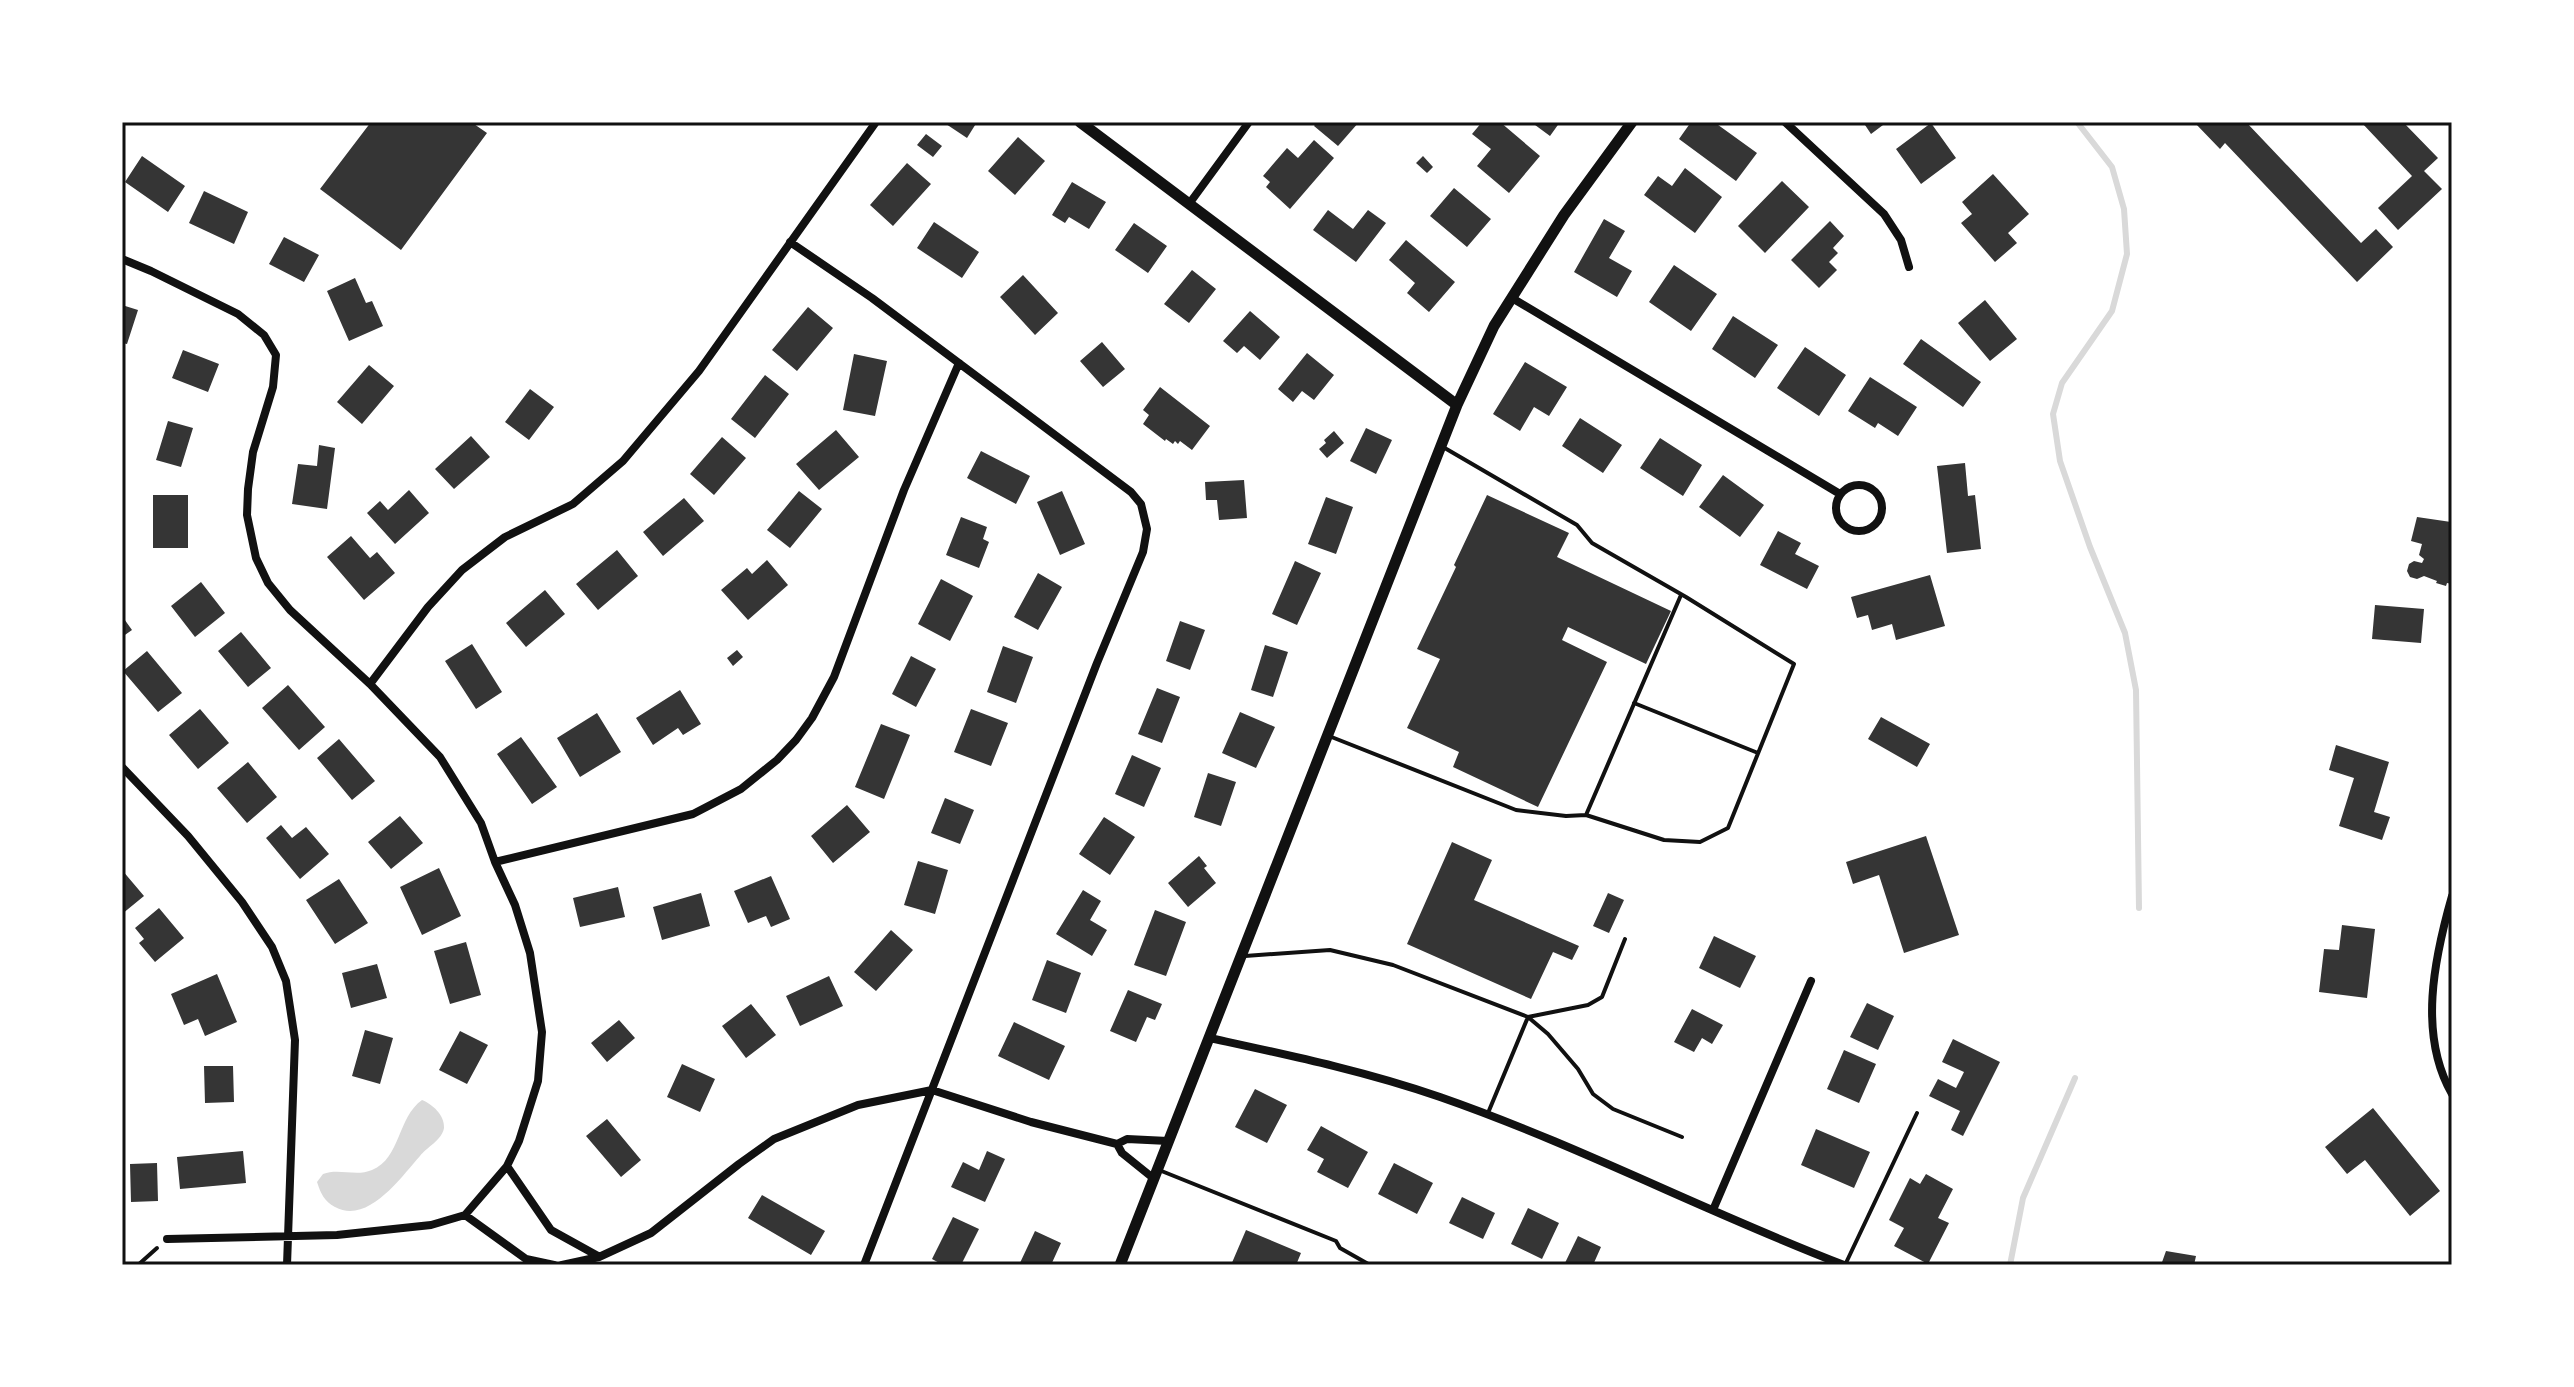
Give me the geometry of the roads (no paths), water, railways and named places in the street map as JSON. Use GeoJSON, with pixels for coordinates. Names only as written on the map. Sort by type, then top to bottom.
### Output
{"type":"FeatureCollection","features":[{"type":"Feature","properties":{"kind":"street"},"geometry":{"type":"LineString","coordinates":[[370,684],[428,607],[462,570],[505,537],[573,504],[623,461],[699,371],[876,122]]}},
{"type":"Feature","properties":{"kind":"street"},"geometry":{"type":"LineString","coordinates":[[1080,122],[1457,405]]}},
{"type":"Feature","properties":{"kind":"street"},"geometry":{"type":"LineString","coordinates":[[1189,204],[1249,122]]}},
{"type":"Feature","properties":{"kind":"street"},"geometry":{"type":"LineString","coordinates":[[1120,1265],[1457,405],[1494,326],[1564,215],[1632,122]]}},
{"type":"Feature","properties":{"kind":"street"},"geometry":{"type":"LineString","coordinates":[[1785,122],[1884,214],[1901,240],[1909,267]]}},
{"type":"Feature","properties":{"kind":"street"},"geometry":{"type":"LineString","coordinates":[[790,242],[872,298],[1131,492],[1141,504],[1147,529],[1143,552],[1091,677],[864,1265]]}},
{"type":"Feature","properties":{"kind":"street"},"geometry":{"type":"LineString","coordinates":[[122,259],[238,314],[264,335],[276,355],[273,387],[253,452],[248,489],[247,515],[256,558],[268,583],[290,610],[370,684],[440,757],[481,823],[515,905],[530,953],[542,1032],[538,1081],[519,1141],[507,1166],[465,1215],[431,1225],[337,1235],[167,1239]]}},
{"type":"Feature","properties":{"kind":"street"},"geometry":{"type":"LineString","coordinates":[[1512,298],[1840,494]]}},
{"type":"Feature","properties":{"kind":"street"},"geometry":{"type":"LineString","coordinates":[[495,862],[693,814],[741,789],[796,740],[834,677],[904,490],[959,363]]}},
{"type":"Feature","properties":{"kind":"street"},"geometry":{"type":"LineString","coordinates":[[1854,486],[1870,487],[1881,499],[1882,515],[1878,522],[1867,531],[1845,528],[1837,516],[1840,494],[1854,486]]}},
{"type":"Feature","properties":{"kind":"street"},"geometry":{"type":"LineString","coordinates":[[122,767],[188,836],[242,902],[272,947],[286,981],[295,1040],[287,1265]]}},
{"type":"Feature","properties":{"kind":"street"},"geometry":{"type":"LineString","coordinates":[[2452,896],[2438,954],[2432,1015],[2433,1045],[2442,1077],[2452,1094]]}},
{"type":"Feature","properties":{"kind":"street"},"geometry":{"type":"LineString","coordinates":[[1713,1210],[1811,981]]}},
{"type":"Feature","properties":{"kind":"street"},"geometry":{"type":"LineString","coordinates":[[1210,1038],[1353,1069],[1440,1097],[1585,1153],[1764,1235],[1845,1265]]}},
{"type":"Feature","properties":{"kind":"street"},"geometry":{"type":"LineString","coordinates":[[562,1265],[599,1257],[651,1233],[774,1139],[858,1105],[932,1090],[1031,1122],[1117,1144],[1127,1139],[1168,1141]]}},
{"type":"Feature","properties":{"kind":"street"},"geometry":{"type":"LineString","coordinates":[[1117,1144],[1122,1153],[1155,1174]]}},
{"type":"Feature","properties":{"kind":"street"},"geometry":{"type":"LineString","coordinates":[[507,1166],[551,1230],[599,1257]]}},
{"type":"Feature","properties":{"kind":"street"},"geometry":{"type":"LineString","coordinates":[[465,1215],[526,1259],[554,1265]]}},
{"type":"Feature","properties":{"kind":"lane"},"geometry":{"type":"LineString","coordinates":[[1328,736],[1516,810],[1566,816],[1586,815],[1664,840],[1700,842],[1728,828],[1794,664],[1592,543],[1577,525],[1441,446]]}},
{"type":"Feature","properties":{"kind":"lane"},"geometry":{"type":"LineString","coordinates":[[1586,815],[1681,595]]}},
{"type":"Feature","properties":{"kind":"lane"},"geometry":{"type":"LineString","coordinates":[[1634,703],[1758,753]]}},
{"type":"Feature","properties":{"kind":"lane"},"geometry":{"type":"LineString","coordinates":[[1528,1017],[1588,1005],[1602,997],[1625,939]]}},
{"type":"Feature","properties":{"kind":"lane"},"geometry":{"type":"LineString","coordinates":[[1242,956],[1330,950],[1393,965],[1528,1017],[1548,1034],[1578,1069],[1593,1094],[1613,1109],[1682,1137]]}},
{"type":"Feature","properties":{"kind":"lane"},"geometry":{"type":"LineString","coordinates":[[1487,1115],[1528,1017]]}},
{"type":"Feature","properties":{"kind":"lane"},"geometry":{"type":"LineString","coordinates":[[1845,1265],[1917,1113]]}},
{"type":"Feature","properties":{"kind":"lane"},"geometry":{"type":"LineString","coordinates":[[1155,1174],[1336,1241],[1340,1248],[1370,1265]]}},
{"type":"Feature","properties":{"kind":"waterway"},"geometry":{"type":"LineString","coordinates":[[2077,122],[2112,167],[2124,209],[2127,254],[2112,311],[2062,383],[2053,414],[2060,461],[2125,633],[2136,690],[2139,908]]}},
{"type":"Feature","properties":{"kind":"waterway"},"geometry":{"type":"LineString","coordinates":[[2010,1265],[2023,1198],[2075,1078]]}}]}
